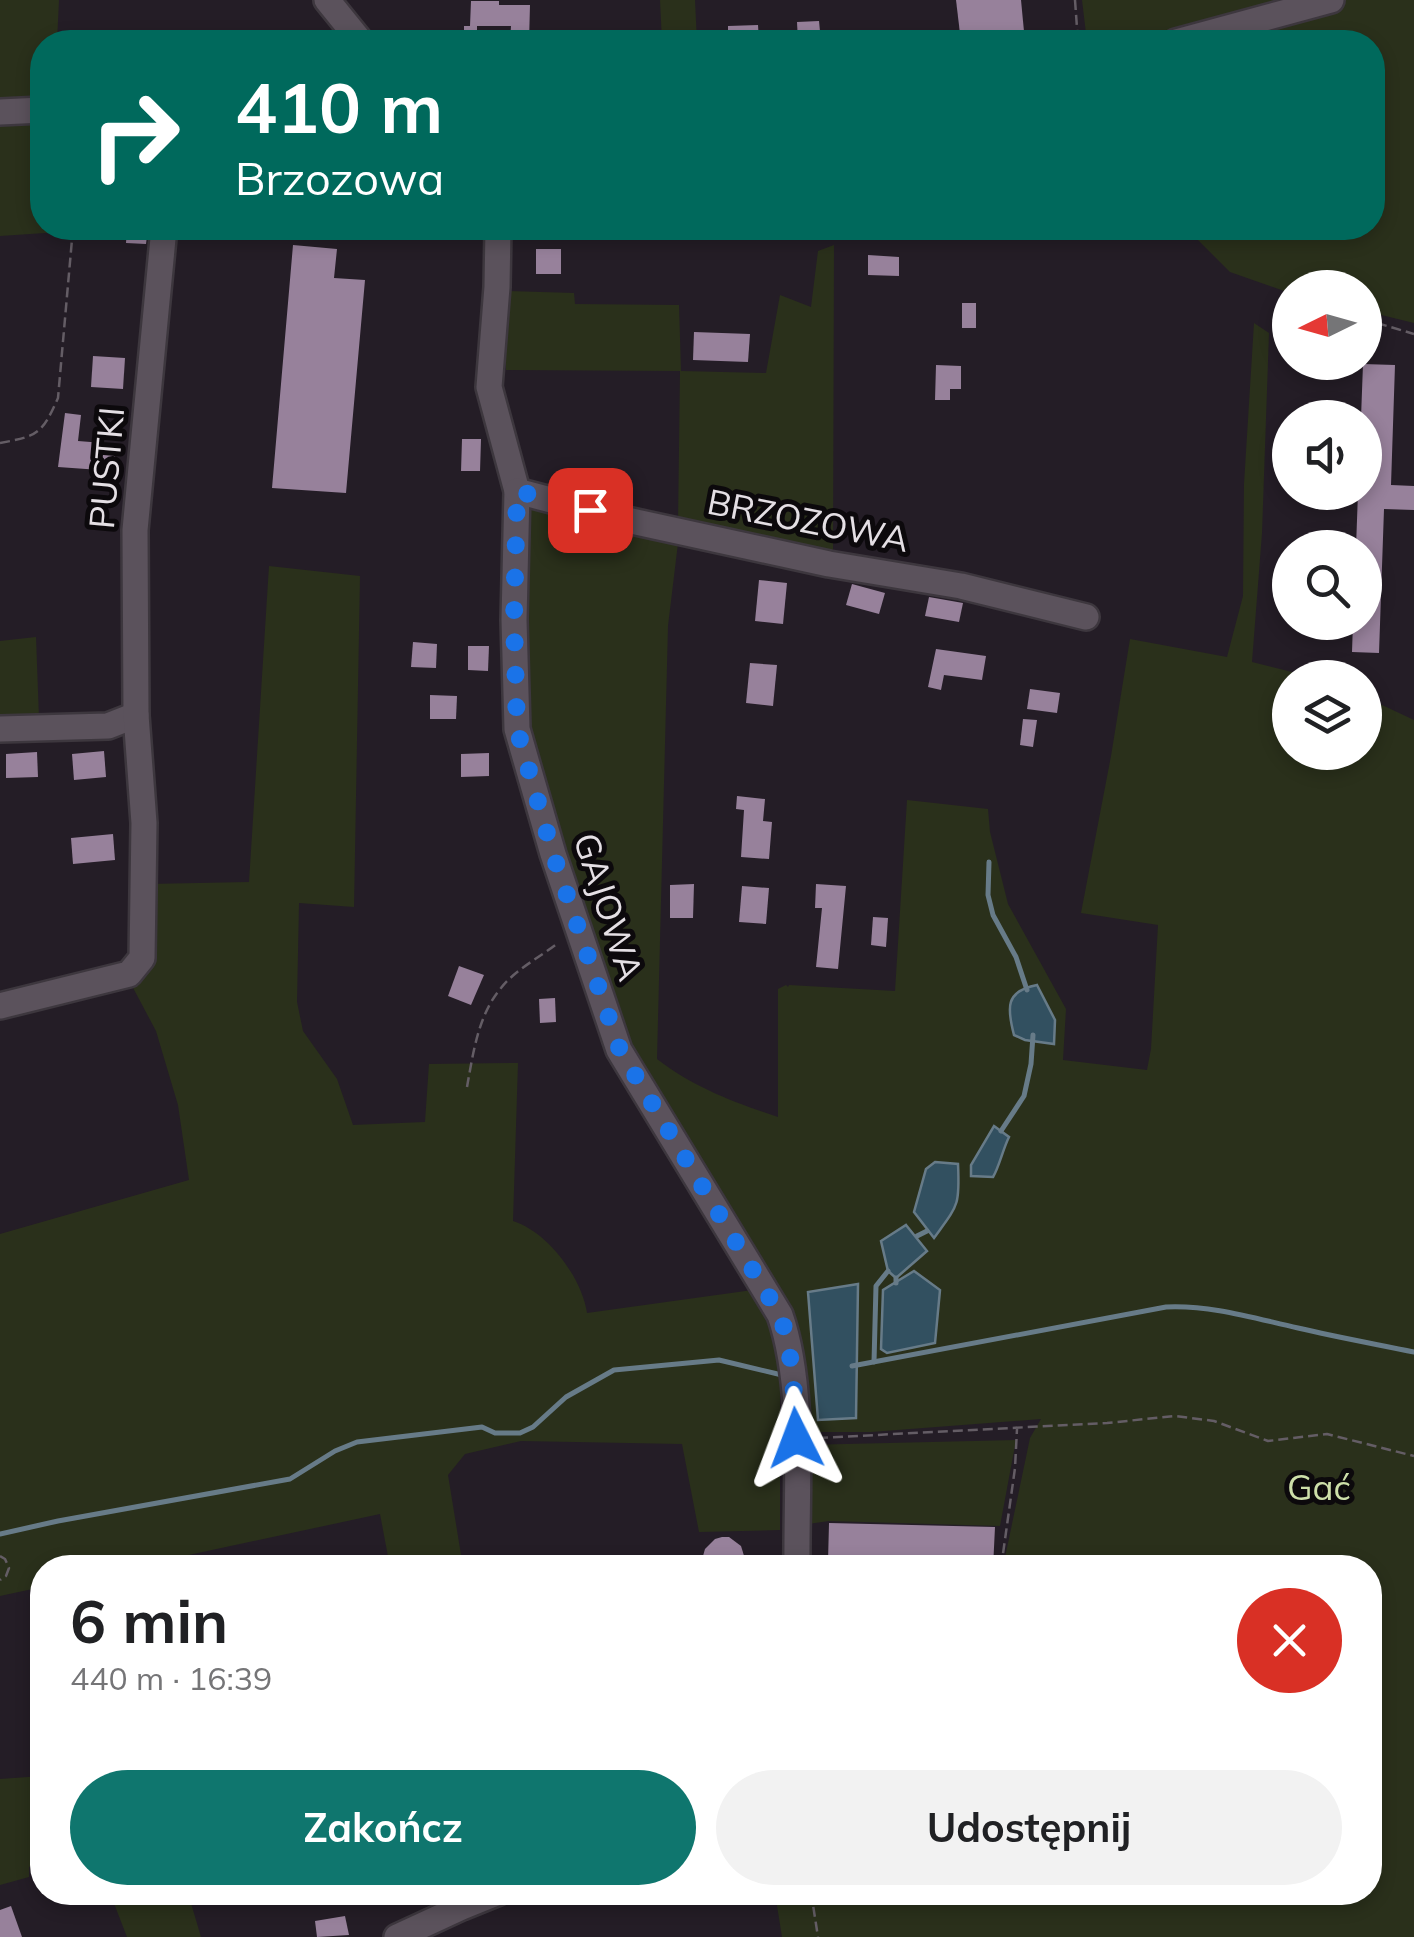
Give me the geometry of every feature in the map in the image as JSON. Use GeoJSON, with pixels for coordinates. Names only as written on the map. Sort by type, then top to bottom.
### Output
{"type":"FeatureCollection","features":[{"type":"Feature","properties":{"kind":"street"},"geometry":{"type":"LineString","coordinates":[[326,0],[351,30]]}},
{"type":"Feature","properties":{"kind":"street"},"geometry":{"type":"LineString","coordinates":[[1220,30],[1331,0]]}},
{"type":"Feature","properties":{"kind":"street"},"geometry":{"type":"LineString","coordinates":[[0,112],[30,111]]}},
{"type":"Feature","properties":{"kind":"street","name":"PUSTKI"},"geometry":{"type":"LineString","coordinates":[[0,1006],[129,974],[142,958],[144,824],[136,715],[136,530],[163,240]]}},
{"type":"Feature","properties":{"kind":"street","name":"GAJOWA"},"geometry":{"type":"LineString","coordinates":[[498,240],[489,387],[517,491],[517,729],[620,1050],[780,1315],[790,1342],[797,1555]]}},
{"type":"Feature","properties":{"kind":"street","name":"BRZOZOWA"},"geometry":{"type":"LineString","coordinates":[[517,491],[627,520],[829,564],[961,586],[1086,618]]}},
{"type":"Feature","properties":{"kind":"street"},"geometry":{"type":"LineString","coordinates":[[0,729],[108,726],[136,715]]}},
{"type":"Feature","properties":{"kind":"street"},"geometry":{"type":"LineString","coordinates":[[397,1937],[467,1905]]}},
{"type":"Feature","properties":{"kind":"path"},"geometry":{"type":"LineString","coordinates":[[1075,0],[1077,30]]}},
{"type":"Feature","properties":{"kind":"path"},"geometry":{"type":"LineString","coordinates":[[0,443],[30,438],[37,433],[58,398],[73,240]]}},
{"type":"Feature","properties":{"kind":"path"},"geometry":{"type":"LineString","coordinates":[[1382,324],[1414,334]]}},
{"type":"Feature","properties":{"kind":"path"},"geometry":{"type":"LineString","coordinates":[[467,1087],[489,1006],[502,986],[568,936],[576,922]]}},
{"type":"Feature","properties":{"kind":"path"},"geometry":{"type":"LineString","coordinates":[[796,1438],[1108,1424],[1175,1416],[1214,1421],[1268,1440],[1327,1434],[1414,1456]]}},
{"type":"Feature","properties":{"kind":"path"},"geometry":{"type":"LineString","coordinates":[[1003,1555],[1017,1427]]}},
{"type":"Feature","properties":{"kind":"path"},"geometry":{"type":"LineString","coordinates":[[0,1556],[8,1568],[0,1580]]}},
{"type":"Feature","properties":{"kind":"path"},"geometry":{"type":"LineString","coordinates":[[813,1905],[818,1937]]}},
{"type":"Feature","properties":{"kind":"green space"},"geometry":{"type":"Polygon","coordinates":[[[0,0],[59,0],[58,30],[30,30],[30,102],[0,103],[0,0]]]}},
{"type":"Feature","properties":{"kind":"green space"},"geometry":{"type":"Polygon","coordinates":[[[660,0],[695,0],[696,30],[661,30],[660,0]]]}},
{"type":"Feature","properties":{"kind":"green space"},"geometry":{"type":"Polygon","coordinates":[[[1082,0],[1414,0],[1414,323],[1382,315],[1382,270],[1272,270],[1272,287],[1230,272],[1198,240],[1385,240],[1385,30],[1086,30],[1082,0]]]}},
{"type":"Feature","properties":{"kind":"green space"},"geometry":{"type":"Polygon","coordinates":[[[30,117],[30,234],[0,236],[0,119],[30,117]]]}},
{"type":"Feature","properties":{"kind":"green space"},"geometry":{"type":"Polygon","coordinates":[[[834,245],[833,555],[678,525],[680,371],[506,370],[504,291],[574,293],[575,304],[679,305],[681,371],[766,373],[780,295],[811,307],[818,251],[834,245]]]}},
{"type":"Feature","properties":{"kind":"green space","name":"Gać"},"geometry":{"type":"Polygon","coordinates":[[[1254,323],[1269,333],[1262,533],[1252,662],[1272,667],[1272,770],[1382,770],[1382,705],[1414,720],[1414,1937],[782,1937],[777,1905],[1382,1905],[1382,1555],[1006,1555],[1030,1438],[1041,1419],[871,1432],[819,1432],[803,1424],[798,1365],[625,1044],[617,1004],[532,762],[523,695],[526,504],[678,543],[668,626],[657,1059],[715,1093],[778,1117],[778,989],[789,985],[895,991],[907,800],[988,809],[1008,904],[1066,1009],[1063,1060],[1147,1070],[1158,925],[1081,913],[1130,639],[1227,657],[1243,596],[1244,484],[1254,323]]]}},
{"type":"Feature","properties":{"kind":"green space"},"geometry":{"type":"Polygon","coordinates":[[[269,566],[360,576],[354,907],[299,903],[297,1002],[303,1031],[337,1079],[353,1125],[425,1122],[429,1064],[518,1063],[513,1221],[539,1235],[561,1258],[578,1285],[587,1313],[760,1289],[785,1376],[780,1379],[780,1411],[785,1421],[780,1435],[780,1530],[699,1532],[682,1444],[521,1441],[465,1454],[448,1475],[461,1555],[388,1555],[380,1514],[189,1555],[30,1555],[30,1590],[0,1596],[0,1234],[189,1180],[178,1105],[156,1031],[131,984],[148,884],[249,882],[269,566]]]}},
{"type":"Feature","properties":{"kind":"green space"},"geometry":{"type":"Polygon","coordinates":[[[36,637],[39,718],[0,720],[0,641],[36,637]]]}},
{"type":"Feature","properties":{"kind":"green space"},"geometry":{"type":"Polygon","coordinates":[[[1016,1440],[1000,1526],[829,1521],[801,1525],[804,1445],[1016,1440]]]}},
{"type":"Feature","properties":{"kind":"green space"},"geometry":{"type":"Polygon","coordinates":[[[30,1777],[29,1877],[0,1885],[0,1779],[30,1777]]]}},
{"type":"Feature","properties":{"kind":"green space"},"geometry":{"type":"Polygon","coordinates":[[[115,1905],[192,1905],[201,1937],[127,1937],[115,1905]]]}},
{"type":"Feature","properties":{"kind":"water"},"geometry":{"type":"Polygon","coordinates":[[[1037,985],[1055,1020],[1054,1044],[1014,1035],[1011,1002],[1019,992],[1037,985]]]}},
{"type":"Feature","properties":{"kind":"water"},"geometry":{"type":"Polygon","coordinates":[[[994,1126],[1009,1137],[995,1173],[993,1177],[971,1176],[971,1165],[994,1126]]]}},
{"type":"Feature","properties":{"kind":"water"},"geometry":{"type":"Polygon","coordinates":[[[935,1162],[958,1164],[958,1197],[934,1238],[914,1212],[926,1169],[935,1162]]]}},
{"type":"Feature","properties":{"kind":"water"},"geometry":{"type":"Polygon","coordinates":[[[906,1225],[927,1251],[896,1278],[888,1271],[881,1241],[906,1225]]]}},
{"type":"Feature","properties":{"kind":"water"},"geometry":{"type":"Polygon","coordinates":[[[914,1271],[940,1290],[935,1343],[887,1353],[881,1349],[883,1290],[914,1271]]]}},
{"type":"Feature","properties":{"kind":"water"},"geometry":{"type":"Polygon","coordinates":[[[858,1284],[856,1418],[818,1420],[808,1292],[858,1284]]]}},
{"type":"Feature","properties":{"kind":"building"},"geometry":{"type":"Polygon","coordinates":[[[956,0],[1021,0],[1024,30],[960,30],[956,0]]]}},
{"type":"Feature","properties":{"kind":"building"},"geometry":{"type":"Polygon","coordinates":[[[471,1],[530,5],[529,30],[477,26],[477,30],[464,30],[464,26],[470,26],[471,1]]]}},
{"type":"Feature","properties":{"kind":"building"},"geometry":{"type":"Polygon","coordinates":[[[819,21],[820,30],[797,30],[797,22],[819,21]]]}},
{"type":"Feature","properties":{"kind":"building"},"geometry":{"type":"Polygon","coordinates":[[[758,25],[758,30],[728,30],[728,26],[758,25]]]}},
{"type":"Feature","properties":{"kind":"building"},"geometry":{"type":"Polygon","coordinates":[[[126,240],[146,240],[146,244],[126,240]]]}},
{"type":"Feature","properties":{"kind":"building"},"geometry":{"type":"Polygon","coordinates":[[[293,245],[337,249],[334,278],[365,280],[346,493],[272,488],[293,245]]]}},
{"type":"Feature","properties":{"kind":"building"},"geometry":{"type":"Polygon","coordinates":[[[536,249],[561,249],[561,274],[536,274],[536,249]]]}},
{"type":"Feature","properties":{"kind":"building"},"geometry":{"type":"Polygon","coordinates":[[[868,255],[899,257],[899,276],[868,275],[868,255]]]}},
{"type":"Feature","properties":{"kind":"building"},"geometry":{"type":"Polygon","coordinates":[[[962,303],[976,303],[976,328],[962,328],[962,303]]]}},
{"type":"Feature","properties":{"kind":"building"},"geometry":{"type":"Polygon","coordinates":[[[694,332],[750,334],[748,362],[693,360],[694,332]]]}},
{"type":"Feature","properties":{"kind":"building"},"geometry":{"type":"Polygon","coordinates":[[[93,356],[125,358],[123,389],[91,387],[93,356]]]}},
{"type":"Feature","properties":{"kind":"building"},"geometry":{"type":"Polygon","coordinates":[[[936,365],[961,366],[961,389],[950,389],[950,400],[935,400],[936,365]]]}},
{"type":"Feature","properties":{"kind":"building"},"geometry":{"type":"Polygon","coordinates":[[[1382,365],[1395,365],[1391,485],[1414,486],[1414,510],[1384,509],[1382,567],[1382,530],[1357,530],[1357,510],[1382,510],[1382,400],[1362,400],[1362,380],[1382,380],[1382,365]]]}},
{"type":"Feature","properties":{"kind":"building"},"geometry":{"type":"Polygon","coordinates":[[[65,413],[81,415],[78,441],[116,444],[114,471],[58,467],[65,413]]]}},
{"type":"Feature","properties":{"kind":"building"},"geometry":{"type":"Polygon","coordinates":[[[462,439],[481,439],[480,471],[461,471],[462,439]]]}},
{"type":"Feature","properties":{"kind":"building"},"geometry":{"type":"Polygon","coordinates":[[[759,580],[787,583],[783,624],[755,621],[759,580]]]}},
{"type":"Feature","properties":{"kind":"building"},"geometry":{"type":"Polygon","coordinates":[[[852,584],[885,593],[879,614],[846,605],[852,584]]]}},
{"type":"Feature","properties":{"kind":"building"},"geometry":{"type":"Polygon","coordinates":[[[929,597],[963,603],[959,622],[925,616],[929,597]]]}},
{"type":"Feature","properties":{"kind":"building"},"geometry":{"type":"Polygon","coordinates":[[[1352,640],[1379,640],[1379,653],[1352,652],[1352,640]]]}},
{"type":"Feature","properties":{"kind":"building"},"geometry":{"type":"Polygon","coordinates":[[[413,642],[437,644],[436,668],[411,667],[413,642]]]}},
{"type":"Feature","properties":{"kind":"building"},"geometry":{"type":"Polygon","coordinates":[[[468,646],[489,646],[488,671],[468,670],[468,646]]]}},
{"type":"Feature","properties":{"kind":"building"},"geometry":{"type":"Polygon","coordinates":[[[936,649],[986,656],[982,680],[944,675],[941,690],[928,687],[936,649]]]}},
{"type":"Feature","properties":{"kind":"building"},"geometry":{"type":"Polygon","coordinates":[[[750,663],[777,665],[773,706],[746,703],[750,663]]]}},
{"type":"Feature","properties":{"kind":"building"},"geometry":{"type":"Polygon","coordinates":[[[1030,689],[1060,693],[1057,713],[1027,709],[1030,689]]]}},
{"type":"Feature","properties":{"kind":"building"},"geometry":{"type":"Polygon","coordinates":[[[430,695],[457,696],[456,719],[430,719],[430,695]]]}},
{"type":"Feature","properties":{"kind":"building"},"geometry":{"type":"Polygon","coordinates":[[[1023,719],[1037,720],[1033,747],[1020,745],[1023,719]]]}},
{"type":"Feature","properties":{"kind":"building"},"geometry":{"type":"Polygon","coordinates":[[[104,751],[106,777],[74,780],[72,754],[104,751]]]}},
{"type":"Feature","properties":{"kind":"building"},"geometry":{"type":"Polygon","coordinates":[[[37,752],[38,777],[6,778],[6,754],[37,752]]]}},
{"type":"Feature","properties":{"kind":"building"},"geometry":{"type":"Polygon","coordinates":[[[489,753],[489,776],[461,777],[461,754],[489,753]]]}},
{"type":"Feature","properties":{"kind":"building"},"geometry":{"type":"Polygon","coordinates":[[[737,796],[765,799],[763,821],[772,822],[769,859],[741,857],[744,810],[736,809],[737,796]]]}},
{"type":"Feature","properties":{"kind":"building"},"geometry":{"type":"Polygon","coordinates":[[[113,834],[115,860],[73,864],[71,838],[113,834]]]}},
{"type":"Feature","properties":{"kind":"building"},"geometry":{"type":"Polygon","coordinates":[[[694,884],[693,918],[670,918],[670,885],[694,884]]]}},
{"type":"Feature","properties":{"kind":"building"},"geometry":{"type":"Polygon","coordinates":[[[816,884],[846,886],[838,969],[816,967],[822,908],[815,908],[816,884]]]}},
{"type":"Feature","properties":{"kind":"building"},"geometry":{"type":"Polygon","coordinates":[[[742,886],[769,888],[766,924],[739,922],[742,886]]]}},
{"type":"Feature","properties":{"kind":"building"},"geometry":{"type":"Polygon","coordinates":[[[873,917],[888,918],[886,947],[871,945],[873,917]]]}},
{"type":"Feature","properties":{"kind":"building"},"geometry":{"type":"Polygon","coordinates":[[[459,966],[484,975],[471,1005],[448,996],[459,966]]]}},
{"type":"Feature","properties":{"kind":"building"},"geometry":{"type":"Polygon","coordinates":[[[555,998],[556,1022],[540,1023],[539,999],[555,998]]]}},
{"type":"Feature","properties":{"kind":"building"},"geometry":{"type":"Polygon","coordinates":[[[829,1523],[995,1527],[994,1555],[828,1555],[829,1523]]]}},
{"type":"Feature","properties":{"kind":"building"},"geometry":{"type":"Polygon","coordinates":[[[729,1537],[741,1546],[744,1555],[703,1555],[715,1539],[729,1537]]]}},
{"type":"Feature","properties":{"kind":"building"},"geometry":{"type":"Polygon","coordinates":[[[11,1906],[22,1937],[0,1937],[0,1910],[11,1906]]]}},
{"type":"Feature","properties":{"kind":"building"},"geometry":{"type":"Polygon","coordinates":[[[345,1916],[349,1935],[317,1937],[315,1921],[345,1916]]]}},
{"type":"Feature","properties":{"kind":"waterway"},"geometry":{"type":"LineString","coordinates":[[989,862],[988,895],[993,915],[1016,957],[1027,990]]}},
{"type":"Feature","properties":{"kind":"waterway"},"geometry":{"type":"LineString","coordinates":[[1001,1131],[1024,1096],[1033,1035]]}},
{"type":"Feature","properties":{"kind":"waterway"},"geometry":{"type":"LineString","coordinates":[[917,1236],[927,1231]]}},
{"type":"Feature","properties":{"kind":"waterway"},"geometry":{"type":"LineString","coordinates":[[874,1362],[876,1286],[888,1271]]}},
{"type":"Feature","properties":{"kind":"waterway"},"geometry":{"type":"LineString","coordinates":[[896,1278],[896,1283]]}},
{"type":"Feature","properties":{"kind":"waterway"},"geometry":{"type":"LineString","coordinates":[[852,1366],[1166,1307],[1232,1313],[1414,1352]]}},
{"type":"Feature","properties":{"kind":"waterway"},"geometry":{"type":"LineString","coordinates":[[0,1534],[290,1479],[357,1442],[482,1427],[495,1433],[520,1433],[533,1427],[566,1397],[614,1370],[719,1360],[782,1375]]}},
{"type":"Feature","properties":{"kind":"route"},"geometry":{"type":"LineString","coordinates":[[590,510],[517,491],[517,729],[553,854],[620,1050],[780,1315],[790,1342],[796,1438]]}}]}
